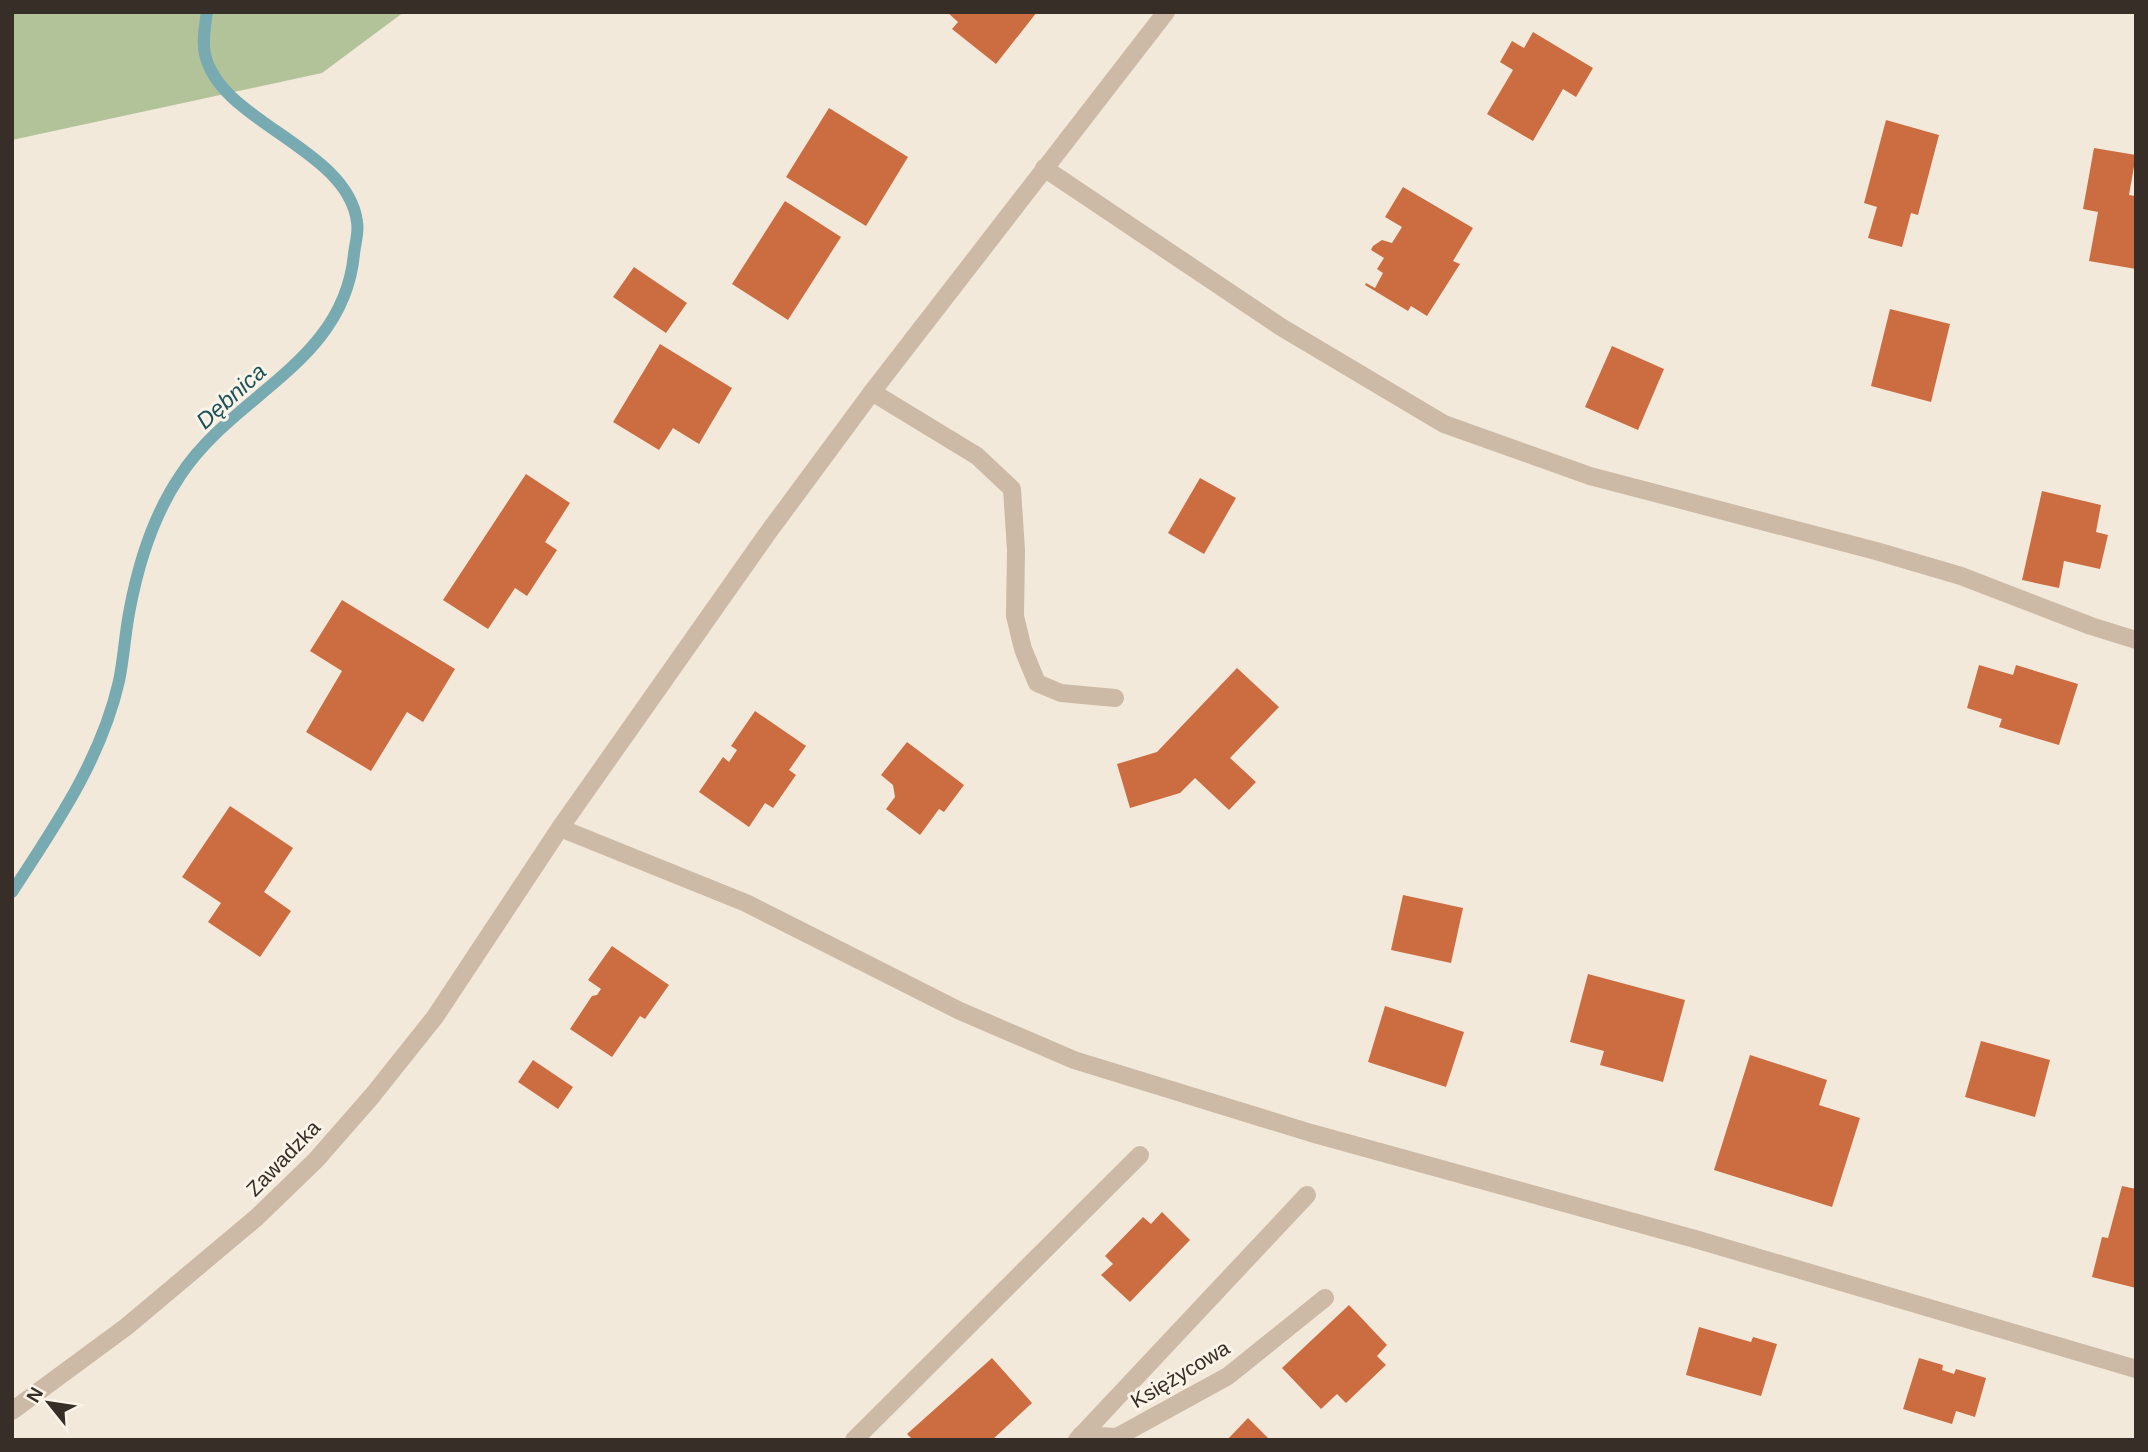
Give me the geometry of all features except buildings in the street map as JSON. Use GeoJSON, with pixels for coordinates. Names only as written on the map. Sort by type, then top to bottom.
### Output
{"type":"FeatureCollection","features":[{"type":"Feature","properties":{"kind":"street","name":"Zawadzka"},"geometry":{"type":"LineString","coordinates":[[12,1410],[126,1327],[256,1218],[316,1160],[372,1096],[435,1017],[560,828],[759,545],[872,392],[1166,12]]}},
{"type":"Feature","properties":{"kind":"street"},"geometry":{"type":"LineString","coordinates":[[1044,168],[1280,327],[1444,424],[1590,476],[1961,576],[2091,626],[2136,640]]}},
{"type":"Feature","properties":{"kind":"street"},"geometry":{"type":"LineString","coordinates":[[872,392],[977,456],[1012,489],[1016,550],[1015,616],[1023,649],[1037,683],[1061,693],[1115,698]]}},
{"type":"Feature","properties":{"kind":"street"},"geometry":{"type":"LineString","coordinates":[[560,828],[746,903],[960,1011],[1074,1060],[1311,1133],[1695,1239],[2136,1369]]}},
{"type":"Feature","properties":{"kind":"street"},"geometry":{"type":"LineString","coordinates":[[854,1440],[1140,1155]]}},
{"type":"Feature","properties":{"kind":"street","name":"Księżycowa"},"geometry":{"type":"LineString","coordinates":[[1079,1437],[1307,1195]]}},
{"type":"Feature","properties":{"kind":"street","name":"Księżycowa"},"geometry":{"type":"LineString","coordinates":[[1079,1437],[1116,1437],[1228,1376],[1325,1298]]}},
{"type":"Feature","properties":{"kind":"green space"},"geometry":{"type":"Polygon","coordinates":[[[12,12],[404,12],[322,73],[12,140],[12,12]]]}},
{"type":"Feature","properties":{"kind":"waterway","name":"Dębnica"},"geometry":{"type":"LineString","coordinates":[[12,892],[75,791],[101,738],[119,681],[128,617],[138,573],[148,539],[170,491],[202,447],[309,351],[330,323],[346,291],[358,230],[348,196],[331,174],[309,154],[233,99],[215,78],[204,49],[207,12]]}}]}
